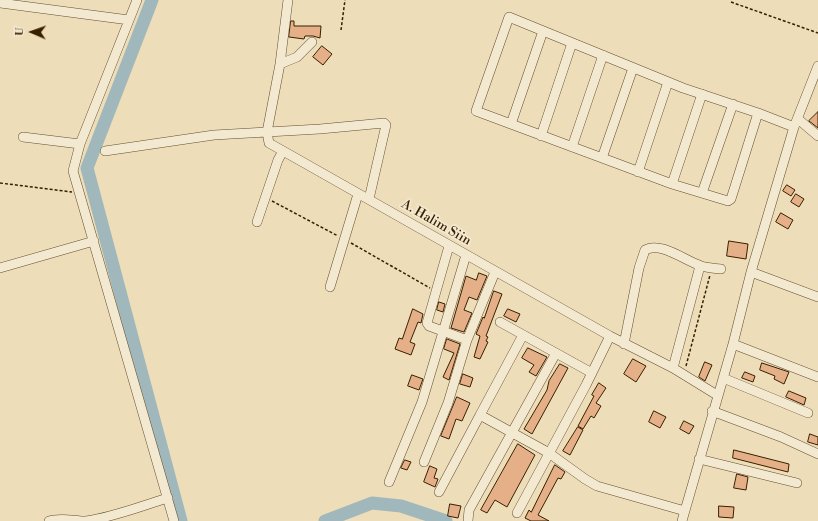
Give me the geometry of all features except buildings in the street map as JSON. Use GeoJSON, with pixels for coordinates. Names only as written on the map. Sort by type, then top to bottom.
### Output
{"type":"FeatureCollection","features":[{"type":"Feature","properties":{"kind":"street"},"geometry":{"type":"LineString","coordinates":[[137,0],[80,144],[73,171],[174,521]]}},
{"type":"Feature","properties":{"kind":"street"},"geometry":{"type":"LineString","coordinates":[[267,132],[280,64],[288,0]]}},
{"type":"Feature","properties":{"kind":"street"},"geometry":{"type":"LineString","coordinates":[[0,3],[129,20]]}},
{"type":"Feature","properties":{"kind":"street"},"geometry":{"type":"LineString","coordinates":[[758,113],[731,200],[728,201],[638,172],[476,111],[509,17],[668,82],[758,113],[796,123],[818,136]]}},
{"type":"Feature","properties":{"kind":"street"},"geometry":{"type":"LineString","coordinates":[[511,124],[543,31]]}},
{"type":"Feature","properties":{"kind":"street"},"geometry":{"type":"LineString","coordinates":[[280,64],[297,57],[312,42]]}},
{"type":"Feature","properties":{"kind":"street"},"geometry":{"type":"LineString","coordinates":[[541,136],[572,43]]}},
{"type":"Feature","properties":{"kind":"street"},"geometry":{"type":"LineString","coordinates":[[572,147],[603,55]]}},
{"type":"Feature","properties":{"kind":"street"},"geometry":{"type":"LineString","coordinates":[[682,521],[712,411],[723,378],[751,272],[796,123],[818,66]]}},
{"type":"Feature","properties":{"kind":"street"},"geometry":{"type":"LineString","coordinates":[[602,158],[633,68]]}},
{"type":"Feature","properties":{"kind":"street"},"geometry":{"type":"LineString","coordinates":[[638,172],[668,82]]}},
{"type":"Feature","properties":{"kind":"street"},"geometry":{"type":"LineString","coordinates":[[672,184],[702,94]]}},
{"type":"Feature","properties":{"kind":"street"},"geometry":{"type":"LineString","coordinates":[[702,193],[733,104]]}},
{"type":"Feature","properties":{"kind":"street"},"geometry":{"type":"LineString","coordinates":[[105,151],[214,135],[386,124],[369,199]]}},
{"type":"Feature","properties":{"kind":"street","name":"A. Halim Siin"},"geometry":{"type":"LineString","coordinates":[[267,132],[269,143],[280,156],[369,199],[495,272],[624,344],[673,368],[684,376],[717,394]]}},
{"type":"Feature","properties":{"kind":"street"},"geometry":{"type":"LineString","coordinates":[[23,137],[80,144]]}},
{"type":"Feature","properties":{"kind":"street"},"geometry":{"type":"LineString","coordinates":[[257,222],[280,156]]}},
{"type":"Feature","properties":{"kind":"street"},"geometry":{"type":"LineString","coordinates":[[330,287],[358,194]]}},
{"type":"Feature","properties":{"kind":"street"},"geometry":{"type":"LineString","coordinates":[[0,268],[94,241]]}},
{"type":"Feature","properties":{"kind":"street"},"geometry":{"type":"LineString","coordinates":[[449,246],[427,323],[430,326],[444,332],[467,340]]}},
{"type":"Feature","properties":{"kind":"street"},"geometry":{"type":"LineString","coordinates":[[624,344],[638,268],[645,250],[648,248],[663,249],[700,266],[716,268]]}},
{"type":"Feature","properties":{"kind":"street"},"geometry":{"type":"LineString","coordinates":[[389,482],[422,402],[466,255]]}},
{"type":"Feature","properties":{"kind":"street"},"geometry":{"type":"LineString","coordinates":[[673,368],[700,266]]}},
{"type":"Feature","properties":{"kind":"street"},"geometry":{"type":"LineString","coordinates":[[424,462],[448,403],[467,340],[495,272]]}},
{"type":"Feature","properties":{"kind":"street"},"geometry":{"type":"LineString","coordinates":[[751,272],[818,297]]}},
{"type":"Feature","properties":{"kind":"street"},"geometry":{"type":"LineString","coordinates":[[500,322],[592,373]]}},
{"type":"Feature","properties":{"kind":"street"},"geometry":{"type":"LineString","coordinates":[[439,492],[524,335]]}},
{"type":"Feature","properties":{"kind":"street"},"geometry":{"type":"LineString","coordinates":[[517,512],[592,373],[610,336]]}},
{"type":"Feature","properties":{"kind":"street"},"geometry":{"type":"LineString","coordinates":[[732,344],[818,377]]}},
{"type":"Feature","properties":{"kind":"street"},"geometry":{"type":"LineString","coordinates":[[468,521],[469,510],[556,353]]}},
{"type":"Feature","properties":{"kind":"street"},"geometry":{"type":"LineString","coordinates":[[723,378],[808,413]]}},
{"type":"Feature","properties":{"kind":"street"},"geometry":{"type":"LineString","coordinates":[[712,411],[781,437],[818,454]]}},
{"type":"Feature","properties":{"kind":"street"},"geometry":{"type":"LineString","coordinates":[[480,415],[549,453],[597,486],[685,511]]}},
{"type":"Feature","properties":{"kind":"street"},"geometry":{"type":"LineString","coordinates":[[699,459],[797,483]]}},
{"type":"Feature","properties":{"kind":"street"},"geometry":{"type":"LineString","coordinates":[[49,521],[55,519],[85,521],[118,514],[134,507],[168,498]]}},
{"type":"Feature","properties":{"kind":"path"},"geometry":{"type":"LineString","coordinates":[[341,30],[345,0]]}},
{"type":"Feature","properties":{"kind":"path"},"geometry":{"type":"LineString","coordinates":[[731,2],[818,33]]}},
{"type":"Feature","properties":{"kind":"path"},"geometry":{"type":"LineString","coordinates":[[0,183],[79,192]]}},
{"type":"Feature","properties":{"kind":"path"},"geometry":{"type":"LineString","coordinates":[[684,376],[716,268]]}},
{"type":"Feature","properties":{"kind":"waterway"},"geometry":{"type":"LineString","coordinates":[[152,0],[87,168],[181,521]]}},
{"type":"Feature","properties":{"kind":"waterway"},"geometry":{"type":"LineString","coordinates":[[325,521],[372,503],[401,506],[446,521]]}}]}
